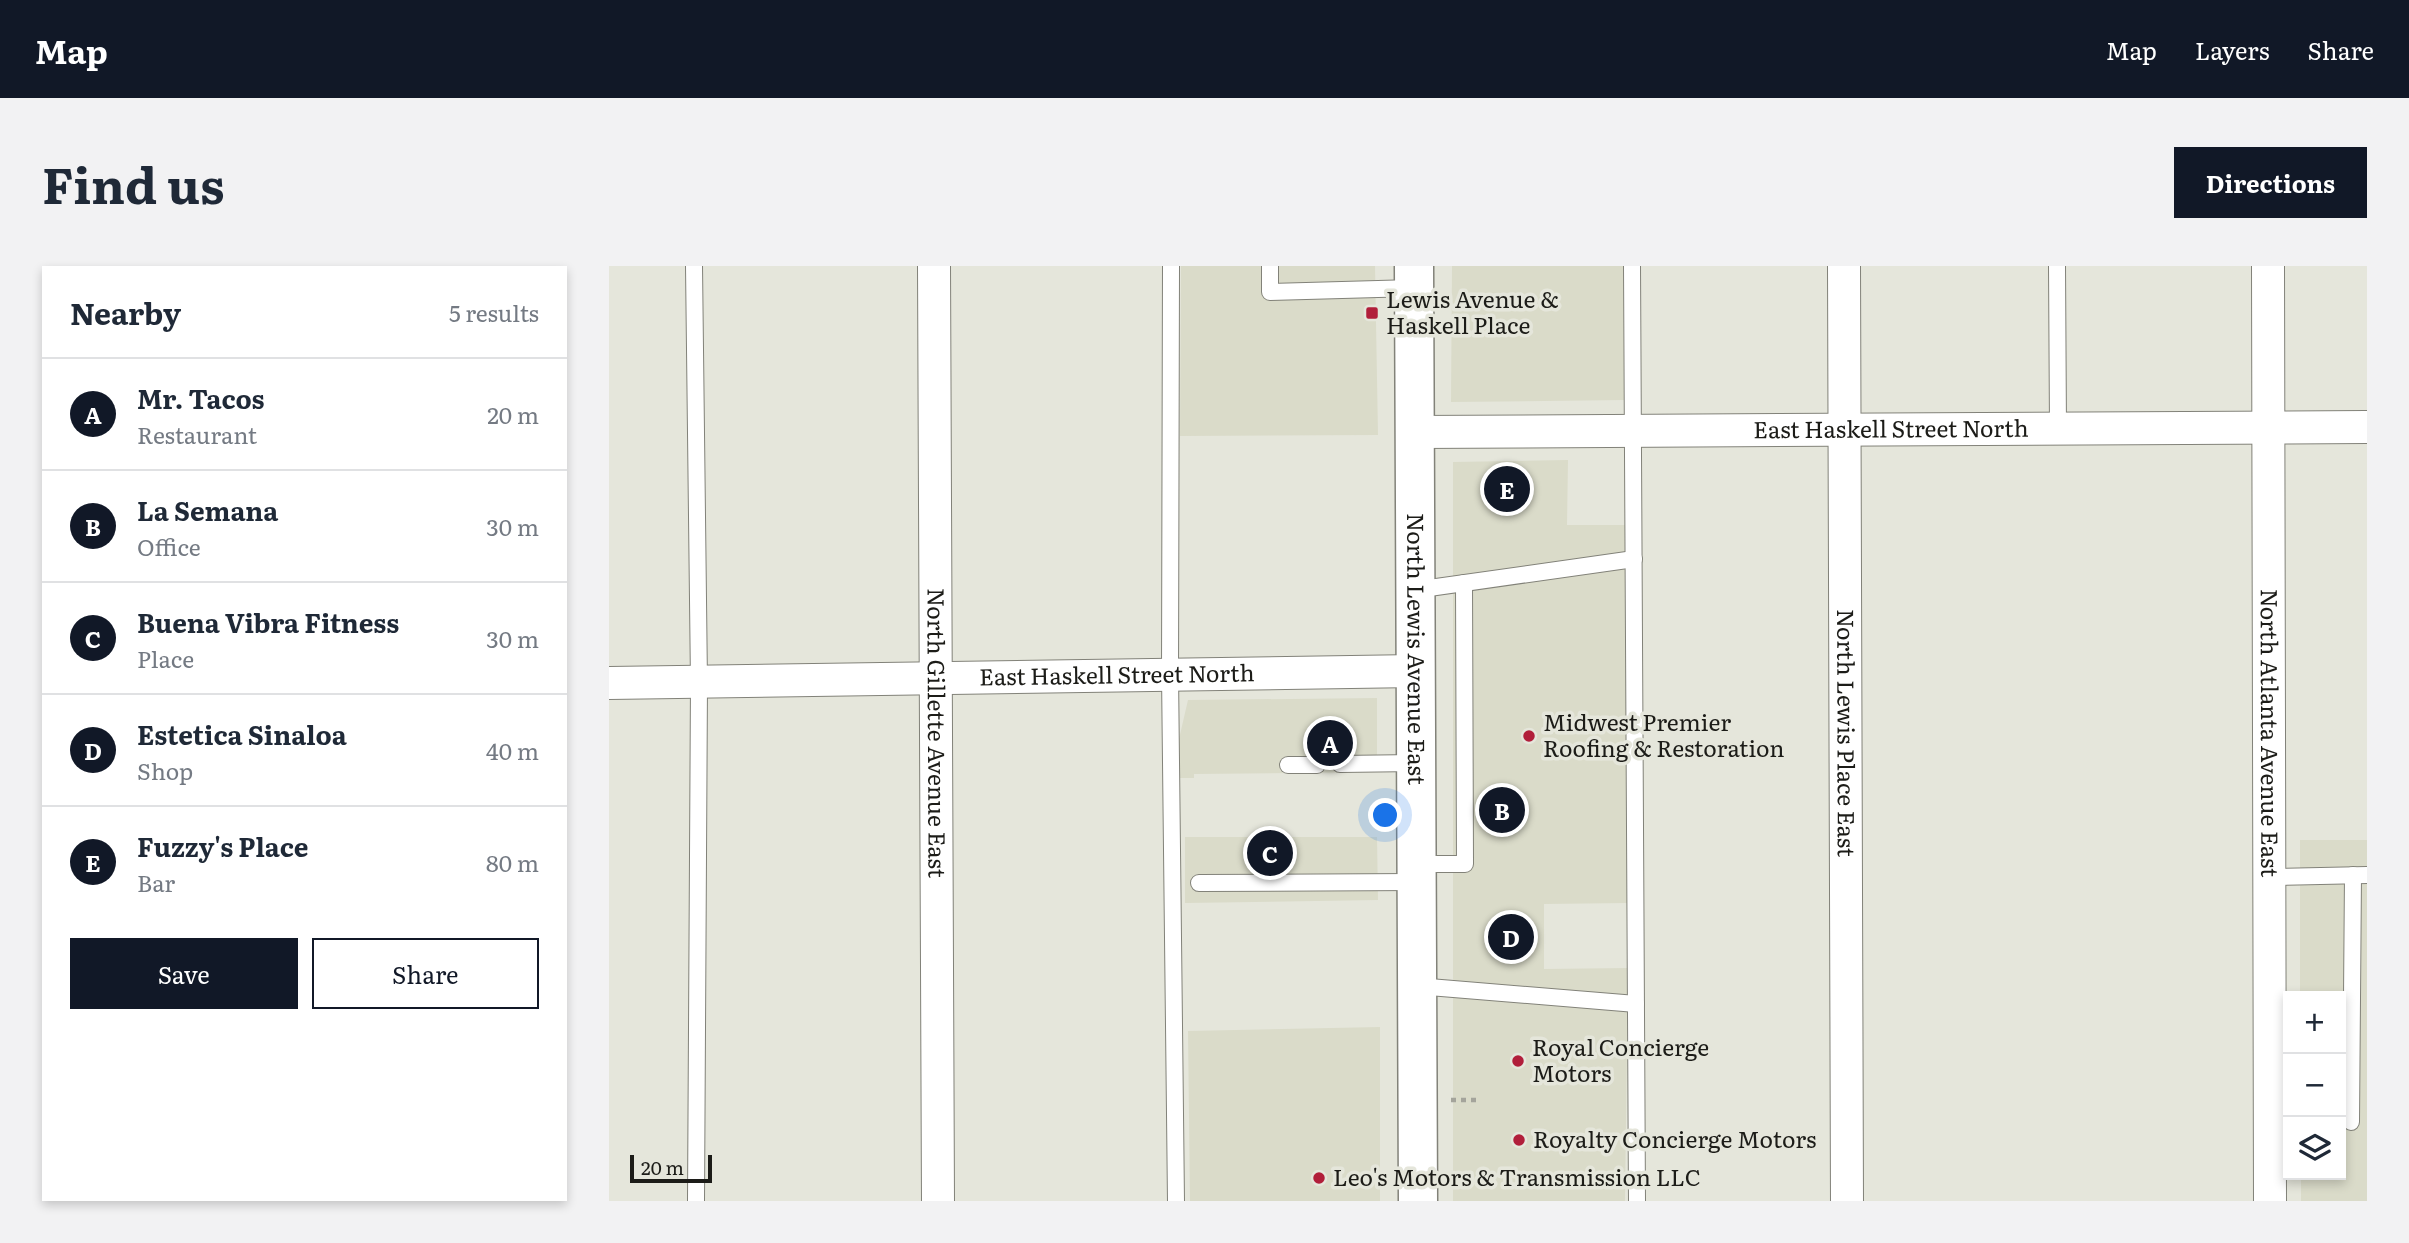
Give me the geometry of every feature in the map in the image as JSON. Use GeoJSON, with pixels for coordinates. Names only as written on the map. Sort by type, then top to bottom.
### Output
{"type":"FeatureCollection","features":[{"type":"Feature","properties":{"kind":"main road","name":"North Lewis Avenue East"},"geometry":{"type":"LineString","coordinates":[[1414,277],[1418,1201]]}},
{"type":"Feature","properties":{"kind":"street","name":"North Gillette Avenue East"},"geometry":{"type":"LineString","coordinates":[[934,266],[938,1201]]}},
{"type":"Feature","properties":{"kind":"street","name":"North Lewis Place East"},"geometry":{"type":"LineString","coordinates":[[1844,266],[1847,1201]]}},
{"type":"Feature","properties":{"kind":"street","name":"North Atlanta Avenue East"},"geometry":{"type":"LineString","coordinates":[[2268,266],[2271,877],[2280,1122],[2270,1201]]}},
{"type":"Feature","properties":{"kind":"street","name":"East Haskell Street North"},"geometry":{"type":"LineString","coordinates":[[1415,432],[2367,427]]}},
{"type":"Feature","properties":{"kind":"street","name":"East Haskell Street North"},"geometry":{"type":"LineString","coordinates":[[609,683],[1416,671]]}},
{"type":"Feature","properties":{"kind":"lane"},"geometry":{"type":"LineString","coordinates":[[694,266],[699,683],[696,1201]]}},
{"type":"Feature","properties":{"kind":"lane"},"geometry":{"type":"LineString","coordinates":[[1171,266],[1170,674],[1176,1201]]}},
{"type":"Feature","properties":{"kind":"lane"},"geometry":{"type":"LineString","coordinates":[[1270,266],[1270,292],[1414,277]]}},
{"type":"Feature","properties":{"kind":"lane"},"geometry":{"type":"LineString","coordinates":[[1632,266],[1637,1201]]}},
{"type":"Feature","properties":{"kind":"lane"},"geometry":{"type":"LineString","coordinates":[[2057,266],[2057,428]]}},
{"type":"Feature","properties":{"kind":"lane"},"geometry":{"type":"LineString","coordinates":[[1415,590],[1634,559]]}},
{"type":"Feature","properties":{"kind":"lane"},"geometry":{"type":"LineString","coordinates":[[1199,883],[1416,873],[1465,864],[1464,583]]}},
{"type":"Feature","properties":{"kind":"lane"},"geometry":{"type":"LineString","coordinates":[[1340,764],[1416,763]]}},
{"type":"Feature","properties":{"kind":"lane"},"geometry":{"type":"LineString","coordinates":[[1288,765],[1317,765]]}},
{"type":"Feature","properties":{"kind":"lane"},"geometry":{"type":"LineString","coordinates":[[2271,877],[2360,875],[2353,1122]]}},
{"type":"Feature","properties":{"kind":"lane"},"geometry":{"type":"LineString","coordinates":[[1417,986],[1636,1004]]}},
{"type":"Feature","properties":{"kind":"path"},"geometry":{"type":"LineString","coordinates":[[1449,1100],[1478,1100]]}},
{"type":"Feature","properties":{"kind":"shaded area"},"geometry":{"type":"Polygon","coordinates":[[[1181,266],[1375,266],[1378,435],[1180,436],[1181,266]]]}},
{"type":"Feature","properties":{"kind":"shaded area"},"geometry":{"type":"Polygon","coordinates":[[[1452,266],[1623,266],[1624,400],[1451,402],[1452,266]]]}},
{"type":"Feature","properties":{"kind":"shaded area"},"geometry":{"type":"Polygon","coordinates":[[[1568,460],[1567,525],[1627,525],[1628,903],[1544,904],[1544,969],[1628,968],[1625,1201],[1453,1201],[1453,462],[1568,460]]]}},
{"type":"Feature","properties":{"kind":"shaded area"},"geometry":{"type":"Polygon","coordinates":[[[1377,698],[1377,772],[1194,774],[1194,778],[1176,778],[1176,752],[1188,700],[1377,698]]]}},
{"type":"Feature","properties":{"kind":"shaded area"},"geometry":{"type":"Polygon","coordinates":[[[1185,837],[1377,837],[1378,900],[1185,903],[1185,837]]]}},
{"type":"Feature","properties":{"kind":"shaded area"},"geometry":{"type":"Polygon","coordinates":[[[2300,840],[2367,840],[2367,1201],[2301,1201],[2301,1180],[2346,1180],[2346,991],[2300,991],[2300,840]]]}},
{"type":"Feature","properties":{"kind":"shaded area"},"geometry":{"type":"Polygon","coordinates":[[[1380,1027],[1380,1201],[1190,1201],[1188,1031],[1380,1027]]]}},
{"type":"Feature","properties":{"kind":"place","name":"Lewis Avenue & Haskell Place"},"geometry":{"type":"Point","coordinates":[1372,313]}},
{"type":"Feature","properties":{"kind":"place","name":"Fuzzy's Place"},"geometry":{"type":"Point","coordinates":[1507,489]}},
{"type":"Feature","properties":{"kind":"place","name":"Midwest Premier Roofing & Restoration"},"geometry":{"type":"Point","coordinates":[1529,736]}},
{"type":"Feature","properties":{"kind":"place","name":"Mr. Tacos"},"geometry":{"type":"Point","coordinates":[1330,743]}},
{"type":"Feature","properties":{"kind":"place","name":"La Semana"},"geometry":{"type":"Point","coordinates":[1502,810]}},
{"type":"Feature","properties":{"kind":"place","name":"Buena Vibra Fitness"},"geometry":{"type":"Point","coordinates":[1270,853]}},
{"type":"Feature","properties":{"kind":"place","name":"Estetica Sinaloa"},"geometry":{"type":"Point","coordinates":[1511,937]}},
{"type":"Feature","properties":{"kind":"place","name":"Royal Concierge Motors"},"geometry":{"type":"Point","coordinates":[1518,1061]}},
{"type":"Feature","properties":{"kind":"place","name":"Royalty Concierge Motors"},"geometry":{"type":"Point","coordinates":[1519,1140]}},
{"type":"Feature","properties":{"kind":"place","name":"Leo's Motors & Transmission LLC"},"geometry":{"type":"Point","coordinates":[1319,1178]}}]}
